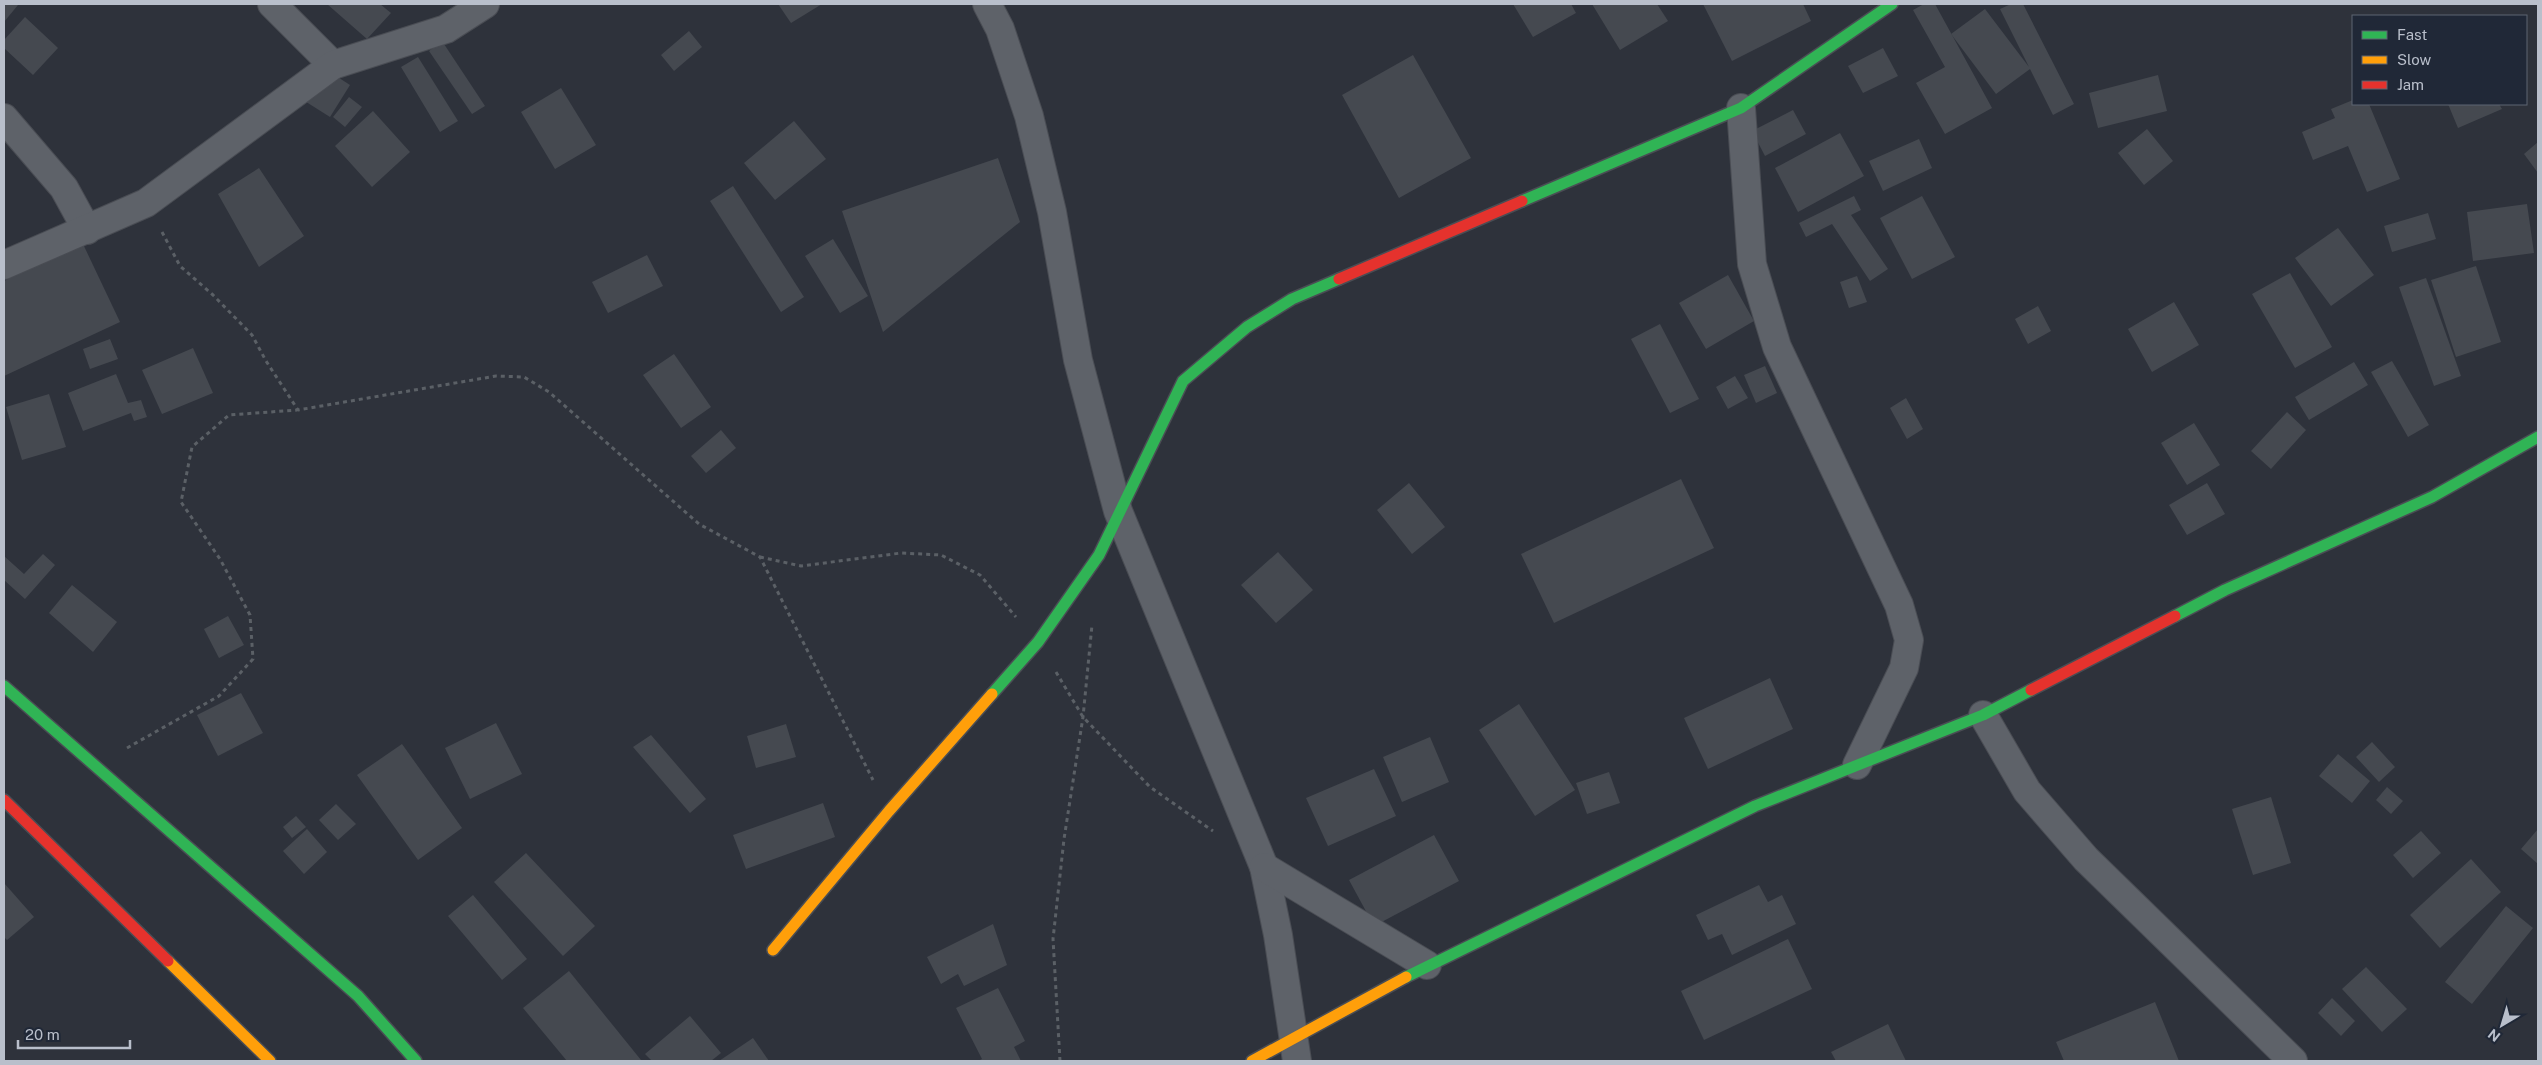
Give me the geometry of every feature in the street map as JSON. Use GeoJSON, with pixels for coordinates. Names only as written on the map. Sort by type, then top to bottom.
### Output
{"type":"FeatureCollection","features":[{"type":"Feature","properties":{"kind":"street"},"geometry":{"type":"LineString","coordinates":[[272,4],[333,65]]}},
{"type":"Feature","properties":{"kind":"street"},"geometry":{"type":"LineString","coordinates":[[4,265],[146,203],[333,65],[446,29],[485,4]]}},
{"type":"Feature","properties":{"kind":"street"},"geometry":{"type":"LineString","coordinates":[[987,4],[1000,29],[1030,116],[1052,212],[1078,360],[1118,511],[1264,867],[1278,935],[1295,1051]]}},
{"type":"Feature","properties":{"kind":"street"},"geometry":{"type":"LineString","coordinates":[[773,950],[889,811],[1038,642],[1099,555],[1118,511],[1182,381],[1247,327],[1292,299],[1741,108],[1892,4]]}},
{"type":"Feature","properties":{"kind":"street"},"geometry":{"type":"LineString","coordinates":[[1741,108],[1752,264],[1776,346],[1899,605],[1909,640],[1904,668],[1857,765]]}},
{"type":"Feature","properties":{"kind":"street"},"geometry":{"type":"LineString","coordinates":[[4,118],[64,188],[87,230]]}},
{"type":"Feature","properties":{"kind":"street"},"geometry":{"type":"LineString","coordinates":[[1252,1061],[1295,1051],[1427,965],[1756,806],[1983,715],[2225,590],[2432,497],[2538,437]]}},
{"type":"Feature","properties":{"kind":"street"},"geometry":{"type":"LineString","coordinates":[[4,686],[358,996],[416,1061]]}},
{"type":"Feature","properties":{"kind":"street"},"geometry":{"type":"LineString","coordinates":[[1983,715],[2027,791],[2086,859],[2293,1061]]}},
{"type":"Feature","properties":{"kind":"street"},"geometry":{"type":"LineString","coordinates":[[4,800],[270,1061]]}},
{"type":"Feature","properties":{"kind":"street"},"geometry":{"type":"LineString","coordinates":[[1264,867],[1427,965]]}},
{"type":"Feature","properties":{"kind":"path"},"geometry":{"type":"LineString","coordinates":[[146,203],[180,266],[213,295],[252,335],[266,361],[298,410]]}},
{"type":"Feature","properties":{"kind":"path"},"geometry":{"type":"LineString","coordinates":[[94,766],[219,696],[253,659],[250,615],[220,559],[181,502],[192,447],[230,415],[298,410],[496,376],[524,378],[549,392],[699,524],[760,557],[889,811]]}},
{"type":"Feature","properties":{"kind":"path"},"geometry":{"type":"LineString","coordinates":[[1060,1061],[1053,939],[1064,839],[1083,717],[1093,622]]}},
{"type":"Feature","properties":{"kind":"building"},"geometry":{"type":"Polygon","coordinates":[[[4,4],[18,5],[4,22],[4,4]]]}},
{"type":"Feature","properties":{"kind":"building"},"geometry":{"type":"Polygon","coordinates":[[[327,4],[380,4],[391,13],[367,39],[327,4]]]}},
{"type":"Feature","properties":{"kind":"building"},"geometry":{"type":"Polygon","coordinates":[[[778,4],[822,4],[791,23],[778,4]]]}},
{"type":"Feature","properties":{"kind":"building"},"geometry":{"type":"Polygon","coordinates":[[[1513,4],[1571,4],[1576,13],[1533,37],[1513,4]]]}},
{"type":"Feature","properties":{"kind":"building"},"geometry":{"type":"Polygon","coordinates":[[[1592,4],[1657,4],[1668,21],[1620,50],[1592,4]]]}},
{"type":"Feature","properties":{"kind":"building"},"geometry":{"type":"Polygon","coordinates":[[[1703,4],[1803,4],[1811,21],[1732,61],[1703,4]]]}},
{"type":"Feature","properties":{"kind":"building"},"geometry":{"type":"Polygon","coordinates":[[[1924,4],[1935,4],[1992,108],[1945,134],[1916,83],[1945,67],[1913,10],[1924,4]]]}},
{"type":"Feature","properties":{"kind":"building"},"geometry":{"type":"Polygon","coordinates":[[[2011,4],[2023,4],[2074,104],[2053,115],[2030,69],[1996,94],[1951,34],[1985,9],[2029,67],[2000,9],[2011,4]]]}},
{"type":"Feature","properties":{"kind":"building"},"geometry":{"type":"Polygon","coordinates":[[[25,17],[58,48],[33,75],[4,48],[4,40],[25,17]]]}},
{"type":"Feature","properties":{"kind":"building"},"geometry":{"type":"Polygon","coordinates":[[[689,31],[702,47],[674,71],[661,55],[689,31]]]}},
{"type":"Feature","properties":{"kind":"building"},"geometry":{"type":"Polygon","coordinates":[[[442,41],[485,106],[472,114],[429,51],[442,41]]]}},
{"type":"Feature","properties":{"kind":"building"},"geometry":{"type":"Polygon","coordinates":[[[1883,48],[1898,76],[1863,93],[1848,66],[1883,48]]]}},
{"type":"Feature","properties":{"kind":"building"},"geometry":{"type":"Polygon","coordinates":[[[1413,55],[1471,158],[1399,198],[1342,95],[1413,55]]]}},
{"type":"Feature","properties":{"kind":"building"},"geometry":{"type":"Polygon","coordinates":[[[418,57],[458,121],[440,132],[401,67],[418,57]]]}},
{"type":"Feature","properties":{"kind":"building"},"geometry":{"type":"Polygon","coordinates":[[[313,61],[350,85],[330,117],[292,93],[313,61]]]}},
{"type":"Feature","properties":{"kind":"building"},"geometry":{"type":"Polygon","coordinates":[[[2158,75],[2167,111],[2098,128],[2089,93],[2158,75]]]}},
{"type":"Feature","properties":{"kind":"building"},"geometry":{"type":"Polygon","coordinates":[[[561,88],[596,145],[555,169],[521,112],[561,88]]]}},
{"type":"Feature","properties":{"kind":"building"},"geometry":{"type":"Polygon","coordinates":[[[349,97],[362,107],[345,127],[333,117],[349,97]]]}},
{"type":"Feature","properties":{"kind":"building"},"geometry":{"type":"Polygon","coordinates":[[[2352,100],[2352,105],[2369,105],[2400,179],[2367,192],[2348,146],[2313,160],[2302,132],[2335,118],[2331,109],[2352,100]]]}},
{"type":"Feature","properties":{"kind":"building"},"geometry":{"type":"Polygon","coordinates":[[[2448,105],[2500,105],[2502,109],[2458,128],[2448,105]]]}},
{"type":"Feature","properties":{"kind":"building"},"geometry":{"type":"Polygon","coordinates":[[[1793,110],[1806,134],[1765,156],[1752,131],[1793,110]]]}},
{"type":"Feature","properties":{"kind":"building"},"geometry":{"type":"Polygon","coordinates":[[[373,111],[410,152],[372,187],[335,146],[373,111]]]}},
{"type":"Feature","properties":{"kind":"building"},"geometry":{"type":"Polygon","coordinates":[[[794,121],[826,159],[775,200],[744,163],[794,121]]]}},
{"type":"Feature","properties":{"kind":"building"},"geometry":{"type":"Polygon","coordinates":[[[2147,129],[2173,161],[2144,185],[2118,153],[2147,129]]]}},
{"type":"Feature","properties":{"kind":"building"},"geometry":{"type":"Polygon","coordinates":[[[1840,133],[1864,176],[1798,212],[1775,168],[1840,133]]]}},
{"type":"Feature","properties":{"kind":"building"},"geometry":{"type":"Polygon","coordinates":[[[1919,139],[1932,168],[1883,191],[1869,161],[1919,139]]]}},
{"type":"Feature","properties":{"kind":"building"},"geometry":{"type":"Polygon","coordinates":[[[2538,142],[2538,173],[2524,154],[2538,142]]]}},
{"type":"Feature","properties":{"kind":"building"},"geometry":{"type":"Polygon","coordinates":[[[998,158],[1020,222],[883,332],[842,211],[998,158]]]}},
{"type":"Feature","properties":{"kind":"building"},"geometry":{"type":"Polygon","coordinates":[[[259,168],[304,236],[259,267],[218,194],[259,168]]]}},
{"type":"Feature","properties":{"kind":"building"},"geometry":{"type":"Polygon","coordinates":[[[733,186],[804,297],[781,312],[710,201],[733,186]]]}},
{"type":"Feature","properties":{"kind":"building"},"geometry":{"type":"Polygon","coordinates":[[[1854,196],[1861,210],[1851,215],[1888,269],[1870,281],[1832,224],[1806,237],[1799,223],[1854,196]]]}},
{"type":"Feature","properties":{"kind":"building"},"geometry":{"type":"Polygon","coordinates":[[[1922,196],[1955,257],[1912,279],[1880,218],[1922,196]]]}},
{"type":"Feature","properties":{"kind":"building"},"geometry":{"type":"Polygon","coordinates":[[[2527,204],[2534,253],[2473,261],[2467,212],[2527,204]]]}},
{"type":"Feature","properties":{"kind":"building"},"geometry":{"type":"Polygon","coordinates":[[[2428,213],[2436,239],[2392,252],[2384,226],[2428,213]]]}},
{"type":"Feature","properties":{"kind":"building"},"geometry":{"type":"Polygon","coordinates":[[[2338,228],[2374,275],[2331,306],[2295,258],[2338,228]]]}},
{"type":"Feature","properties":{"kind":"building"},"geometry":{"type":"Polygon","coordinates":[[[833,239],[868,296],[840,313],[805,256],[833,239]]]}},
{"type":"Feature","properties":{"kind":"building"},"geometry":{"type":"Polygon","coordinates":[[[83,244],[120,322],[4,376],[4,281],[83,244]]]}},
{"type":"Feature","properties":{"kind":"building"},"geometry":{"type":"Polygon","coordinates":[[[647,255],[663,286],[608,313],[592,282],[647,255]]]}},
{"type":"Feature","properties":{"kind":"building"},"geometry":{"type":"Polygon","coordinates":[[[2476,266],[2501,342],[2456,357],[2431,280],[2476,266]]]}},
{"type":"Feature","properties":{"kind":"building"},"geometry":{"type":"Polygon","coordinates":[[[2290,273],[2332,347],[2295,368],[2252,294],[2290,273]]]}},
{"type":"Feature","properties":{"kind":"building"},"geometry":{"type":"Polygon","coordinates":[[[1728,275],[1754,321],[1706,349],[1679,303],[1728,275]]]}},
{"type":"Feature","properties":{"kind":"building"},"geometry":{"type":"Polygon","coordinates":[[[1857,276],[1867,302],[1849,308],[1840,282],[1857,276]]]}},
{"type":"Feature","properties":{"kind":"building"},"geometry":{"type":"Polygon","coordinates":[[[2426,278],[2461,376],[2434,386],[2399,287],[2426,278]]]}},
{"type":"Feature","properties":{"kind":"building"},"geometry":{"type":"Polygon","coordinates":[[[2174,302],[2199,345],[2152,372],[2128,329],[2174,302]]]}},
{"type":"Feature","properties":{"kind":"building"},"geometry":{"type":"Polygon","coordinates":[[[2038,306],[2051,331],[2028,344],[2015,319],[2038,306]]]}},
{"type":"Feature","properties":{"kind":"building"},"geometry":{"type":"Polygon","coordinates":[[[1660,324],[1699,399],[1670,413],[1631,339],[1660,324]]]}},
{"type":"Feature","properties":{"kind":"building"},"geometry":{"type":"Polygon","coordinates":[[[110,339],[118,359],[90,369],[83,349],[110,339]]]}},
{"type":"Feature","properties":{"kind":"building"},"geometry":{"type":"Polygon","coordinates":[[[193,348],[213,393],[162,414],[142,370],[193,348]]]}},
{"type":"Feature","properties":{"kind":"building"},"geometry":{"type":"Polygon","coordinates":[[[674,354],[711,407],[681,428],[643,375],[674,354]]]}},
{"type":"Feature","properties":{"kind":"building"},"geometry":{"type":"Polygon","coordinates":[[[2392,361],[2429,425],[2408,437],[2371,372],[2392,361]]]}},
{"type":"Feature","properties":{"kind":"building"},"geometry":{"type":"Polygon","coordinates":[[[2354,362],[2368,385],[2309,420],[2295,397],[2354,362]]]}},
{"type":"Feature","properties":{"kind":"building"},"geometry":{"type":"Polygon","coordinates":[[[1765,366],[1777,393],[1756,403],[1744,375],[1765,366]]]}},
{"type":"Feature","properties":{"kind":"building"},"geometry":{"type":"Polygon","coordinates":[[[116,374],[128,403],[141,400],[147,417],[134,421],[131,413],[83,431],[68,393],[116,374]]]}},
{"type":"Feature","properties":{"kind":"building"},"geometry":{"type":"Polygon","coordinates":[[[1735,376],[1748,398],[1728,409],[1716,387],[1735,376]]]}},
{"type":"Feature","properties":{"kind":"building"},"geometry":{"type":"Polygon","coordinates":[[[49,394],[66,447],[22,460],[6,407],[49,394]]]}},
{"type":"Feature","properties":{"kind":"building"},"geometry":{"type":"Polygon","coordinates":[[[1906,398],[1923,429],[1907,439],[1890,408],[1906,398]]]}},
{"type":"Feature","properties":{"kind":"building"},"geometry":{"type":"Polygon","coordinates":[[[2287,412],[2306,430],[2271,469],[2251,451],[2287,412]]]}},
{"type":"Feature","properties":{"kind":"building"},"geometry":{"type":"Polygon","coordinates":[[[2194,423],[2220,465],[2187,485],[2161,443],[2194,423]]]}},
{"type":"Feature","properties":{"kind":"building"},"geometry":{"type":"Polygon","coordinates":[[[721,430],[736,448],[706,473],[691,456],[721,430]]]}},
{"type":"Feature","properties":{"kind":"building"},"geometry":{"type":"Polygon","coordinates":[[[1681,479],[1714,548],[1554,623],[1521,554],[1681,479]]]}},
{"type":"Feature","properties":{"kind":"building"},"geometry":{"type":"Polygon","coordinates":[[[1409,483],[1445,527],[1412,554],[1377,510],[1409,483]]]}},
{"type":"Feature","properties":{"kind":"building"},"geometry":{"type":"Polygon","coordinates":[[[2207,483],[2225,514],[2187,535],[2169,505],[2207,483]]]}},
{"type":"Feature","properties":{"kind":"building"},"geometry":{"type":"Polygon","coordinates":[[[1278,552],[1313,590],[1276,623],[1241,585],[1278,552]]]}},
{"type":"Feature","properties":{"kind":"building"},"geometry":{"type":"Polygon","coordinates":[[[43,554],[55,565],[25,599],[4,580],[4,556],[24,574],[43,554]]]}},
{"type":"Feature","properties":{"kind":"building"},"geometry":{"type":"Polygon","coordinates":[[[72,585],[117,622],[93,652],[49,613],[72,585]]]}},
{"type":"Feature","properties":{"kind":"building"},"geometry":{"type":"Polygon","coordinates":[[[228,616],[244,645],[219,658],[204,629],[228,616]]]}},
{"type":"Feature","properties":{"kind":"building"},"geometry":{"type":"Polygon","coordinates":[[[1770,678],[1793,729],[1708,769],[1684,718],[1770,678]]]}},
{"type":"Feature","properties":{"kind":"building"},"geometry":{"type":"Polygon","coordinates":[[[241,693],[263,733],[218,756],[197,715],[241,693]]]}},
{"type":"Feature","properties":{"kind":"building"},"geometry":{"type":"Polygon","coordinates":[[[1519,704],[1575,790],[1535,816],[1479,730],[1519,704]]]}},
{"type":"Feature","properties":{"kind":"building"},"geometry":{"type":"Polygon","coordinates":[[[496,723],[522,774],[470,799],[445,748],[496,723]]]}},
{"type":"Feature","properties":{"kind":"building"},"geometry":{"type":"Polygon","coordinates":[[[786,724],[796,757],[756,768],[747,736],[786,724]]]}},
{"type":"Feature","properties":{"kind":"building"},"geometry":{"type":"Polygon","coordinates":[[[651,735],[706,799],[690,813],[633,747],[651,735]]]}},
{"type":"Feature","properties":{"kind":"building"},"geometry":{"type":"Polygon","coordinates":[[[1430,737],[1449,782],[1402,802],[1383,757],[1430,737]]]}},
{"type":"Feature","properties":{"kind":"building"},"geometry":{"type":"Polygon","coordinates":[[[2372,742],[2395,767],[2379,782],[2356,757],[2372,742]]]}},
{"type":"Feature","properties":{"kind":"building"},"geometry":{"type":"Polygon","coordinates":[[[402,744],[462,828],[418,860],[357,775],[402,744]]]}},
{"type":"Feature","properties":{"kind":"building"},"geometry":{"type":"Polygon","coordinates":[[[2338,754],[2370,781],[2352,803],[2319,776],[2338,754]]]}},
{"type":"Feature","properties":{"kind":"building"},"geometry":{"type":"Polygon","coordinates":[[[1374,769],[1396,816],[1328,846],[1306,798],[1374,769]]]}},
{"type":"Feature","properties":{"kind":"building"},"geometry":{"type":"Polygon","coordinates":[[[1609,772],[1620,803],[1587,814],[1576,783],[1609,772]]]}},
{"type":"Feature","properties":{"kind":"building"},"geometry":{"type":"Polygon","coordinates":[[[2387,787],[2403,801],[2391,814],[2376,800],[2387,787]]]}},
{"type":"Feature","properties":{"kind":"building"},"geometry":{"type":"Polygon","coordinates":[[[2271,797],[2291,863],[2253,875],[2232,809],[2271,797]]]}},
{"type":"Feature","properties":{"kind":"building"},"geometry":{"type":"Polygon","coordinates":[[[823,803],[835,837],[746,869],[733,835],[823,803]]]}},
{"type":"Feature","properties":{"kind":"building"},"geometry":{"type":"Polygon","coordinates":[[[336,804],[356,824],[338,840],[319,820],[336,804]]]}},
{"type":"Feature","properties":{"kind":"building"},"geometry":{"type":"Polygon","coordinates":[[[296,816],[306,827],[292,838],[283,827],[296,816]]]}},
{"type":"Feature","properties":{"kind":"building"},"geometry":{"type":"Polygon","coordinates":[[[307,829],[327,852],[304,874],[283,851],[307,829]]]}},
{"type":"Feature","properties":{"kind":"building"},"geometry":{"type":"Polygon","coordinates":[[[2538,829],[2538,864],[2521,849],[2538,829]]]}},
{"type":"Feature","properties":{"kind":"building"},"geometry":{"type":"Polygon","coordinates":[[[2421,831],[2441,853],[2413,878],[2393,855],[2421,831]]]}},
{"type":"Feature","properties":{"kind":"building"},"geometry":{"type":"Polygon","coordinates":[[[1434,835],[1459,881],[1374,926],[1349,880],[1434,835]]]}},
{"type":"Feature","properties":{"kind":"building"},"geometry":{"type":"Polygon","coordinates":[[[526,853],[595,926],[563,956],[494,882],[526,853]]]}},
{"type":"Feature","properties":{"kind":"building"},"geometry":{"type":"Polygon","coordinates":[[[2471,859],[2501,892],[2440,948],[2410,915],[2471,859]]]}},
{"type":"Feature","properties":{"kind":"building"},"geometry":{"type":"Polygon","coordinates":[[[4,883],[34,917],[7,940],[4,937],[4,883]]]}},
{"type":"Feature","properties":{"kind":"building"},"geometry":{"type":"Polygon","coordinates":[[[1759,885],[1768,902],[1782,895],[1796,924],[1732,955],[1722,934],[1708,940],[1696,915],[1759,885]]]}},
{"type":"Feature","properties":{"kind":"building"},"geometry":{"type":"Polygon","coordinates":[[[473,895],[527,959],[502,980],[448,916],[473,895]]]}},
{"type":"Feature","properties":{"kind":"building"},"geometry":{"type":"Polygon","coordinates":[[[2506,906],[2533,928],[2472,1004],[2445,982],[2506,906]]]}},
{"type":"Feature","properties":{"kind":"building"},"geometry":{"type":"Polygon","coordinates":[[[993,924],[1007,965],[964,986],[958,974],[941,984],[927,957],[993,924]]]}},
{"type":"Feature","properties":{"kind":"building"},"geometry":{"type":"Polygon","coordinates":[[[1788,939],[1812,989],[1704,1040],[1681,991],[1788,939]]]}},
{"type":"Feature","properties":{"kind":"building"},"geometry":{"type":"Polygon","coordinates":[[[2366,967],[2407,1009],[2382,1032],[2342,989],[2366,967]]]}},
{"type":"Feature","properties":{"kind":"building"},"geometry":{"type":"Polygon","coordinates":[[[569,971],[640,1061],[567,1061],[523,1008],[569,971]]]}},
{"type":"Feature","properties":{"kind":"building"},"geometry":{"type":"Polygon","coordinates":[[[998,988],[1025,1041],[1014,1047],[1021,1061],[978,1061],[982,1059],[956,1008],[998,988]]]}},
{"type":"Feature","properties":{"kind":"building"},"geometry":{"type":"Polygon","coordinates":[[[2332,998],[2355,1021],[2341,1036],[2318,1013],[2332,998]]]}},
{"type":"Feature","properties":{"kind":"building"},"geometry":{"type":"Polygon","coordinates":[[[2155,1002],[2179,1061],[2064,1061],[2056,1042],[2155,1002]]]}},
{"type":"Feature","properties":{"kind":"building"},"geometry":{"type":"Polygon","coordinates":[[[690,1016],[721,1053],[711,1061],[652,1061],[645,1054],[690,1016]]]}},
{"type":"Feature","properties":{"kind":"building"},"geometry":{"type":"Polygon","coordinates":[[[1888,1024],[1906,1061],[1836,1061],[1831,1052],[1888,1024]]]}},
{"type":"Feature","properties":{"kind":"building"},"geometry":{"type":"Polygon","coordinates":[[[753,1038],[769,1061],[719,1061],[753,1038]]]}},
{"type":"Feature","properties":{"kind":"traffic: fast"},"geometry":{"type":"LineString","coordinates":[[1522,201],[1741,108],[1892,4]]}},
{"type":"Feature","properties":{"kind":"traffic: fast"},"geometry":{"type":"LineString","coordinates":[[992,694],[1038,642],[1099,555],[1183,381],[1247,327],[1292,299],[1339,279]]}},
{"type":"Feature","properties":{"kind":"traffic: fast"},"geometry":{"type":"LineString","coordinates":[[2175,616],[2225,590],[2432,497],[2538,437]]}},
{"type":"Feature","properties":{"kind":"traffic: fast"},"geometry":{"type":"LineString","coordinates":[[4,686],[358,996],[416,1061]]}},
{"type":"Feature","properties":{"kind":"traffic: fast"},"geometry":{"type":"LineString","coordinates":[[1406,977],[1755,806],[1983,715],[2031,690]]}},
{"type":"Feature","properties":{"kind":"traffic: slow"},"geometry":{"type":"LineString","coordinates":[[773,950],[889,811],[992,694]]}},
{"type":"Feature","properties":{"kind":"traffic: slow"},"geometry":{"type":"LineString","coordinates":[[168,961],[270,1061]]}},
{"type":"Feature","properties":{"kind":"traffic: slow"},"geometry":{"type":"LineString","coordinates":[[1252,1061],[1406,977]]}},
{"type":"Feature","properties":{"kind":"traffic: jam"},"geometry":{"type":"LineString","coordinates":[[1339,279],[1522,201]]}},
{"type":"Feature","properties":{"kind":"traffic: jam"},"geometry":{"type":"LineString","coordinates":[[2031,690],[2175,616]]}},
{"type":"Feature","properties":{"kind":"traffic: jam"},"geometry":{"type":"LineString","coordinates":[[4,800],[168,961]]}}]}
